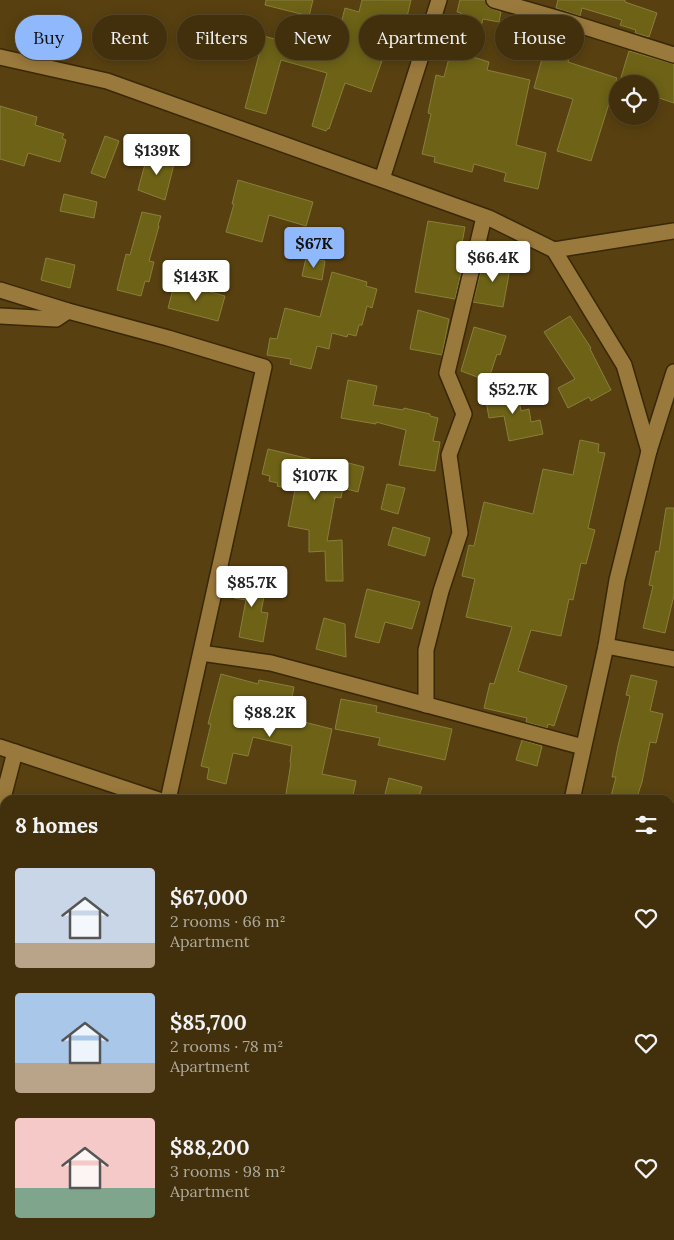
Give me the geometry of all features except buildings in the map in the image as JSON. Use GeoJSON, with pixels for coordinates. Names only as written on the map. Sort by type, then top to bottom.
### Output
{"type":"FeatureCollection","features":[{"type":"Feature","properties":{"kind":"street"},"geometry":{"type":"LineString","coordinates":[[382,179],[439,0]]}},
{"type":"Feature","properties":{"kind":"street"},"geometry":{"type":"LineString","coordinates":[[494,0],[674,55]]}},
{"type":"Feature","properties":{"kind":"street"},"geometry":{"type":"LineString","coordinates":[[0,57],[107,81],[484,217],[554,250],[624,365],[648,451]]}},
{"type":"Feature","properties":{"kind":"street"},"geometry":{"type":"LineString","coordinates":[[426,706],[426,650],[441,591],[460,533],[449,455],[464,414],[447,373],[484,217]]}},
{"type":"Feature","properties":{"kind":"street"},"geometry":{"type":"LineString","coordinates":[[554,250],[674,231]]}},
{"type":"Feature","properties":{"kind":"street"},"geometry":{"type":"LineString","coordinates":[[0,290],[68,311],[168,338],[264,368],[169,795]]}},
{"type":"Feature","properties":{"kind":"street"},"geometry":{"type":"LineString","coordinates":[[0,316],[56,319],[68,311]]}},
{"type":"Feature","properties":{"kind":"street"},"geometry":{"type":"LineString","coordinates":[[573,795],[606,646],[617,580],[648,451],[674,372]]}},
{"type":"Feature","properties":{"kind":"street"},"geometry":{"type":"LineString","coordinates":[[606,646],[674,659]]}},
{"type":"Feature","properties":{"kind":"street"},"geometry":{"type":"LineString","coordinates":[[201,653],[271,663],[584,747]]}},
{"type":"Feature","properties":{"kind":"street"},"geometry":{"type":"LineString","coordinates":[[0,746],[144,795]]}},
{"type":"Feature","properties":{"kind":"street"},"geometry":{"type":"LineString","coordinates":[[4,795],[15,752]]}}]}
